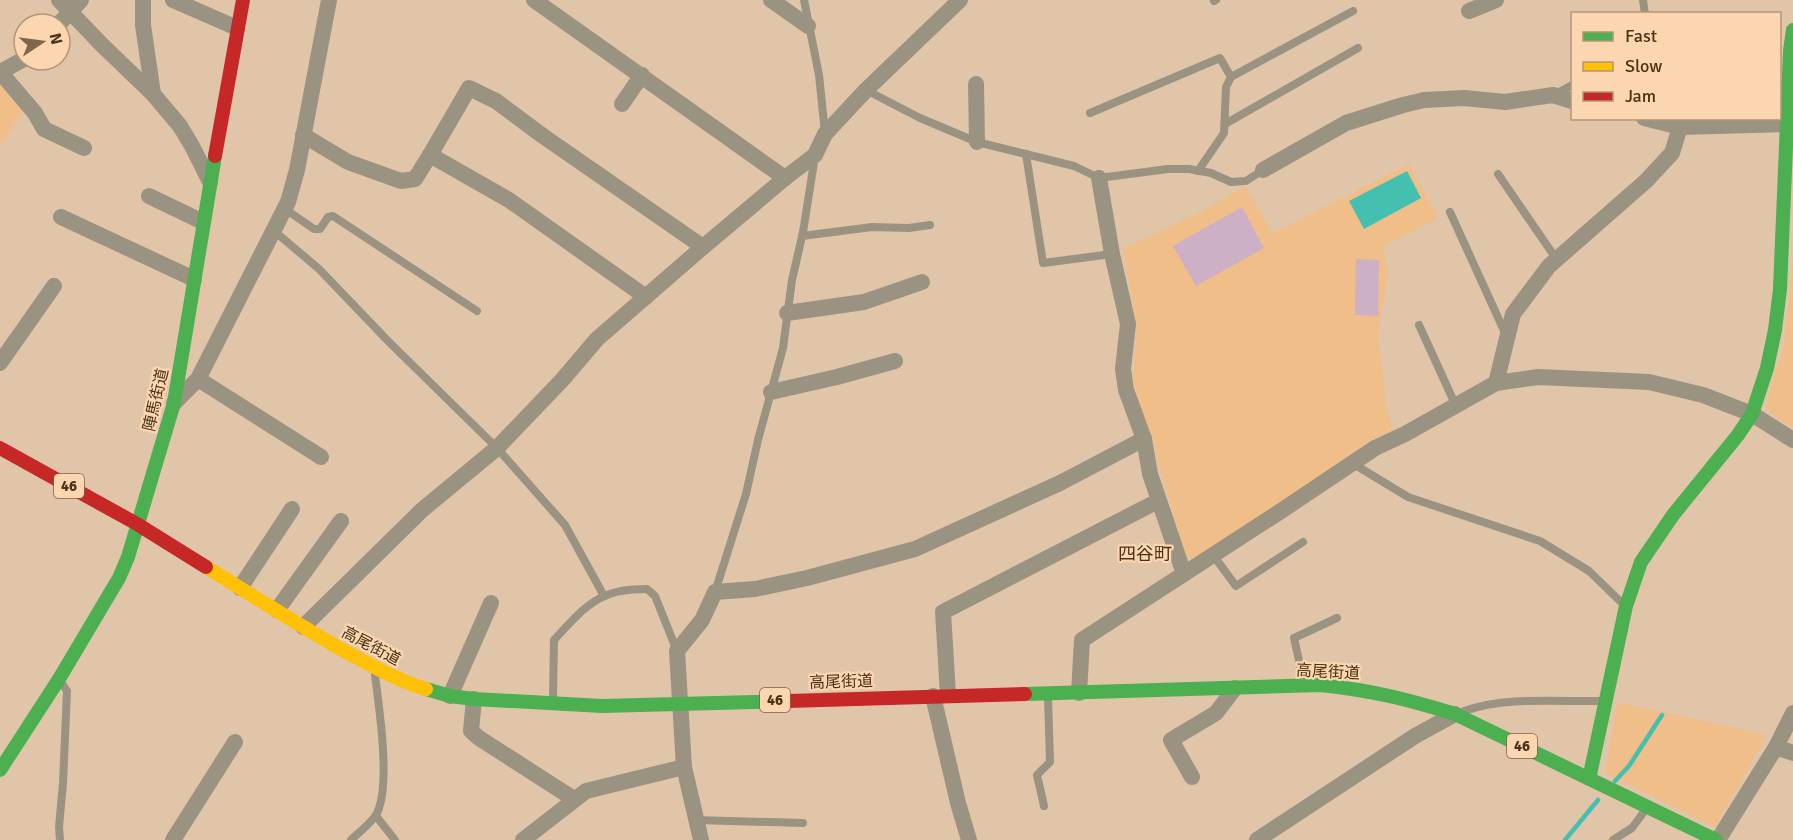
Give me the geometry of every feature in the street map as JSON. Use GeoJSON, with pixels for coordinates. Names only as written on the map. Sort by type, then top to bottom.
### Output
{"type":"FeatureCollection","features":[{"type":"Feature","properties":{"kind":"main road","name":"陣馬街道"},"geometry":{"type":"LineString","coordinates":[[0,771],[59,679],[127,561],[174,404],[203,222],[243,0]]}},
{"type":"Feature","properties":{"kind":"main road"},"geometry":{"type":"LineString","coordinates":[[1589,779],[1626,606],[1641,562],[1655,539],[1752,414],[1767,368],[1780,289],[1793,30]]}},
{"type":"Feature","properties":{"kind":"main road","name":"高尾街道"},"geometry":{"type":"LineString","coordinates":[[0,448],[137,524],[303,627],[375,668],[412,685],[450,696],[553,705],[602,706],[1320,685],[1367,690],[1412,700],[1455,714],[1717,840]]}},
{"type":"Feature","properties":{"kind":"street"},"geometry":{"type":"LineString","coordinates":[[143,0],[143,25],[153,94]]}},
{"type":"Feature","properties":{"kind":"street"},"geometry":{"type":"LineString","coordinates":[[173,0],[237,28]]}},
{"type":"Feature","properties":{"kind":"street"},"geometry":{"type":"LineString","coordinates":[[174,404],[198,379],[285,209],[297,170],[329,0]]}},
{"type":"Feature","properties":{"kind":"street"},"geometry":{"type":"LineString","coordinates":[[534,0],[785,178]]}},
{"type":"Feature","properties":{"kind":"street"},"geometry":{"type":"LineString","coordinates":[[771,0],[808,26]]}},
{"type":"Feature","properties":{"kind":"street"},"geometry":{"type":"LineString","coordinates":[[303,627],[422,510],[497,448],[563,379],[597,339],[703,247],[815,155],[825,134],[866,90],[960,0]]}},
{"type":"Feature","properties":{"kind":"street"},"geometry":{"type":"LineString","coordinates":[[1467,5],[1497,0]]}},
{"type":"Feature","properties":{"kind":"street"},"geometry":{"type":"LineString","coordinates":[[67,9],[153,94],[180,126],[210,182]]}},
{"type":"Feature","properties":{"kind":"street"},"geometry":{"type":"LineString","coordinates":[[0,72],[35,113],[44,129],[84,148]]}},
{"type":"Feature","properties":{"kind":"street"},"geometry":{"type":"LineString","coordinates":[[622,104],[642,75]]}},
{"type":"Feature","properties":{"kind":"street"},"geometry":{"type":"LineString","coordinates":[[976,84],[977,142]]}},
{"type":"Feature","properties":{"kind":"street"},"geometry":{"type":"LineString","coordinates":[[303,135],[348,162],[401,181],[416,179],[469,88],[496,101],[703,247]]}},
{"type":"Feature","properties":{"kind":"street"},"geometry":{"type":"LineString","coordinates":[[1263,170],[1346,123],[1424,100],[1464,98],[1505,102],[1553,95],[1571,101]]}},
{"type":"Feature","properties":{"kind":"street"},"geometry":{"type":"LineString","coordinates":[[1652,120],[1680,127],[1787,124]]}},
{"type":"Feature","properties":{"kind":"street"},"geometry":{"type":"LineString","coordinates":[[1496,383],[1513,314],[1549,266],[1646,181],[1672,153],[1680,127]]}},
{"type":"Feature","properties":{"kind":"street"},"geometry":{"type":"LineString","coordinates":[[430,155],[509,200],[646,297]]}},
{"type":"Feature","properties":{"kind":"street"},"geometry":{"type":"LineString","coordinates":[[1099,178],[1112,254],[1128,324],[1123,369],[1126,390],[1144,439],[1150,474],[1158,501],[1184,574]]}},
{"type":"Feature","properties":{"kind":"street"},"geometry":{"type":"LineString","coordinates":[[149,196],[203,222]]}},
{"type":"Feature","properties":{"kind":"street"},"geometry":{"type":"LineString","coordinates":[[61,217],[194,279]]}},
{"type":"Feature","properties":{"kind":"street"},"geometry":{"type":"LineString","coordinates":[[787,314],[864,302],[922,282]]}},
{"type":"Feature","properties":{"kind":"street"},"geometry":{"type":"LineString","coordinates":[[0,363],[54,286]]}},
{"type":"Feature","properties":{"kind":"street"},"geometry":{"type":"LineString","coordinates":[[771,392],[895,361]]}},
{"type":"Feature","properties":{"kind":"street"},"geometry":{"type":"LineString","coordinates":[[1079,693],[1082,640],[1375,448],[1405,434],[1496,383],[1538,377],[1649,382],[1703,395],[1752,414],[1793,440]]}},
{"type":"Feature","properties":{"kind":"street"},"geometry":{"type":"LineString","coordinates":[[198,379],[321,457]]}},
{"type":"Feature","properties":{"kind":"street"},"geometry":{"type":"LineString","coordinates":[[701,840],[684,766],[677,651],[702,620],[715,592],[755,590],[915,549],[1060,483],[1144,439]]}},
{"type":"Feature","properties":{"kind":"street"},"geometry":{"type":"LineString","coordinates":[[969,840],[958,803],[940,696],[943,612],[1158,501]]}},
{"type":"Feature","properties":{"kind":"street"},"geometry":{"type":"LineString","coordinates":[[240,588],[292,509]]}},
{"type":"Feature","properties":{"kind":"street"},"geometry":{"type":"LineString","coordinates":[[277,610],[341,521]]}},
{"type":"Feature","properties":{"kind":"street"},"geometry":{"type":"LineString","coordinates":[[450,696],[491,603]]}},
{"type":"Feature","properties":{"kind":"street"},"geometry":{"type":"LineString","coordinates":[[1192,777],[1171,740],[1216,713],[1235,688]]}},
{"type":"Feature","properties":{"kind":"street"},"geometry":{"type":"LineString","coordinates":[[474,699],[471,731],[574,799]]}},
{"type":"Feature","properties":{"kind":"street"},"geometry":{"type":"LineString","coordinates":[[1717,840],[1776,747],[1793,713]]}},
{"type":"Feature","properties":{"kind":"street"},"geometry":{"type":"LineString","coordinates":[[1257,840],[1415,736],[1455,714]]}},
{"type":"Feature","properties":{"kind":"street"},"geometry":{"type":"LineString","coordinates":[[173,840],[235,741]]}},
{"type":"Feature","properties":{"kind":"street"},"geometry":{"type":"LineString","coordinates":[[1776,747],[1793,753]]}},
{"type":"Feature","properties":{"kind":"street"},"geometry":{"type":"LineString","coordinates":[[523,840],[586,791],[684,766]]}},
{"type":"Feature","properties":{"kind":"lane"},"geometry":{"type":"LineString","coordinates":[[804,0],[819,75],[825,134]]}},
{"type":"Feature","properties":{"kind":"lane"},"geometry":{"type":"LineString","coordinates":[[1198,171],[1224,133],[1226,87],[1231,76],[1353,11]]}},
{"type":"Feature","properties":{"kind":"lane"},"geometry":{"type":"LineString","coordinates":[[1224,124],[1358,48]]}},
{"type":"Feature","properties":{"kind":"lane"},"geometry":{"type":"LineString","coordinates":[[1090,113],[1220,58],[1231,76]]}},
{"type":"Feature","properties":{"kind":"lane"},"geometry":{"type":"LineString","coordinates":[[1553,95],[1571,86]]}},
{"type":"Feature","properties":{"kind":"lane"},"geometry":{"type":"LineString","coordinates":[[866,90],[920,118],[977,142],[1074,166],[1099,178],[1168,169],[1211,173],[1231,182],[1246,181],[1263,170]]}},
{"type":"Feature","properties":{"kind":"lane"},"geometry":{"type":"LineString","coordinates":[[1026,154],[1043,263],[1112,254]]}},
{"type":"Feature","properties":{"kind":"lane"},"geometry":{"type":"LineString","coordinates":[[715,592],[746,494],[783,348],[815,155]]}},
{"type":"Feature","properties":{"kind":"lane"},"geometry":{"type":"LineString","coordinates":[[1498,174],[1557,260]]}},
{"type":"Feature","properties":{"kind":"lane"},"geometry":{"type":"LineString","coordinates":[[285,209],[315,229],[320,229],[328,217],[333,216],[477,311]]}},
{"type":"Feature","properties":{"kind":"lane"},"geometry":{"type":"LineString","coordinates":[[1450,212],[1508,337]]}},
{"type":"Feature","properties":{"kind":"lane"},"geometry":{"type":"LineString","coordinates":[[802,236],[872,227],[909,228],[930,225]]}},
{"type":"Feature","properties":{"kind":"lane"},"geometry":{"type":"LineString","coordinates":[[273,230],[319,269],[389,342],[497,448],[565,525],[604,596]]}},
{"type":"Feature","properties":{"kind":"lane"},"geometry":{"type":"LineString","coordinates":[[1419,325],[1455,406]]}},
{"type":"Feature","properties":{"kind":"lane"},"geometry":{"type":"LineString","coordinates":[[1352,463],[1408,497],[1540,542],[1589,571],[1626,606]]}},
{"type":"Feature","properties":{"kind":"lane"},"geometry":{"type":"LineString","coordinates":[[1213,555],[1236,586],[1303,542]]}},
{"type":"Feature","properties":{"kind":"lane"},"geometry":{"type":"LineString","coordinates":[[553,705],[554,640],[578,615],[604,596],[635,589],[648,589],[655,596],[677,651]]}},
{"type":"Feature","properties":{"kind":"lane"},"geometry":{"type":"LineString","coordinates":[[1305,686],[1294,638],[1337,618]]}},
{"type":"Feature","properties":{"kind":"lane"},"geometry":{"type":"LineString","coordinates":[[351,840],[376,816],[383,798],[382,730],[375,668]]}},
{"type":"Feature","properties":{"kind":"lane"},"geometry":{"type":"LineString","coordinates":[[59,679],[66,691],[60,840]]}},
{"type":"Feature","properties":{"kind":"lane"},"geometry":{"type":"LineString","coordinates":[[1044,806],[1037,775],[1050,762],[1048,694]]}},
{"type":"Feature","properties":{"kind":"lane"},"geometry":{"type":"LineString","coordinates":[[1455,714],[1481,705],[1511,702],[1606,701]]}},
{"type":"Feature","properties":{"kind":"lane"},"geometry":{"type":"LineString","coordinates":[[1613,840],[1632,828],[1648,806]]}},
{"type":"Feature","properties":{"kind":"lane"},"geometry":{"type":"LineString","coordinates":[[376,816],[395,840]]}},
{"type":"Feature","properties":{"kind":"lane"},"geometry":{"type":"LineString","coordinates":[[696,820],[803,823]]}},
{"type":"Feature","properties":{"kind":"shaded area"},"geometry":{"type":"Polygon","coordinates":[[[0,80],[25,108],[0,148],[0,80]]]}},
{"type":"Feature","properties":{"kind":"shaded area"},"geometry":{"type":"Polygon","coordinates":[[[1409,164],[1438,218],[1382,247],[1388,271],[1378,336],[1387,409],[1393,431],[1372,439],[1296,493],[1194,559],[1185,556],[1149,429],[1138,402],[1133,375],[1137,327],[1123,249],[1196,214],[1245,187],[1273,233],[1409,164]]]}},
{"type":"Feature","properties":{"kind":"shaded area"},"geometry":{"type":"Polygon","coordinates":[[[1242,207],[1264,248],[1196,286],[1173,246],[1242,207]]]}},
{"type":"Feature","properties":{"kind":"shaded area"},"geometry":{"type":"Polygon","coordinates":[[[1793,254],[1793,428],[1766,410],[1784,346],[1793,254]]]}},
{"type":"Feature","properties":{"kind":"shaded area"},"geometry":{"type":"Polygon","coordinates":[[[1356,259],[1379,260],[1378,316],[1355,315],[1356,259]]]}},
{"type":"Feature","properties":{"kind":"shaded area"},"geometry":{"type":"Polygon","coordinates":[[[1617,703],[1767,735],[1715,827],[1605,773],[1617,703]]]}},
{"type":"Feature","properties":{"kind":"water"},"geometry":{"type":"Polygon","coordinates":[[[1407,171],[1421,198],[1364,229],[1349,201],[1407,171]]]}},
{"type":"Feature","properties":{"kind":"waterway"},"geometry":{"type":"LineString","coordinates":[[1615,781],[1629,766],[1662,715]]}},
{"type":"Feature","properties":{"kind":"waterway"},"geometry":{"type":"LineString","coordinates":[[1565,840],[1598,800]]}},
{"type":"Feature","properties":{"kind":"traffic: fast"},"geometry":{"type":"LineString","coordinates":[[1589,779],[1626,606],[1641,562],[1673,515],[1738,435],[1752,414],[1767,368],[1780,289],[1790,51],[1793,30]]}},
{"type":"Feature","properties":{"kind":"traffic: fast"},"geometry":{"type":"LineString","coordinates":[[0,770],[59,679],[119,578],[128,557],[174,403],[215,156]]}},
{"type":"Feature","properties":{"kind":"traffic: fast"},"geometry":{"type":"LineString","coordinates":[[1025,694],[1320,685],[1388,696],[1455,714],[1716,840]]}},
{"type":"Feature","properties":{"kind":"traffic: fast"},"geometry":{"type":"LineString","coordinates":[[426,689],[450,696],[474,699],[602,706],[788,701]]}},
{"type":"Feature","properties":{"kind":"traffic: slow"},"geometry":{"type":"LineString","coordinates":[[206,567],[339,648],[392,676],[426,689]]}},
{"type":"Feature","properties":{"kind":"traffic: jam"},"geometry":{"type":"LineString","coordinates":[[215,156],[243,0]]}},
{"type":"Feature","properties":{"kind":"traffic: jam"},"geometry":{"type":"LineString","coordinates":[[0,448],[137,524],[206,567]]}},
{"type":"Feature","properties":{"kind":"traffic: jam"},"geometry":{"type":"LineString","coordinates":[[788,701],[1025,694]]}},
{"type":"Feature","properties":{"kind":"district","name":"四谷町"},"geometry":{"type":"Point","coordinates":[1145,554]}}]}
